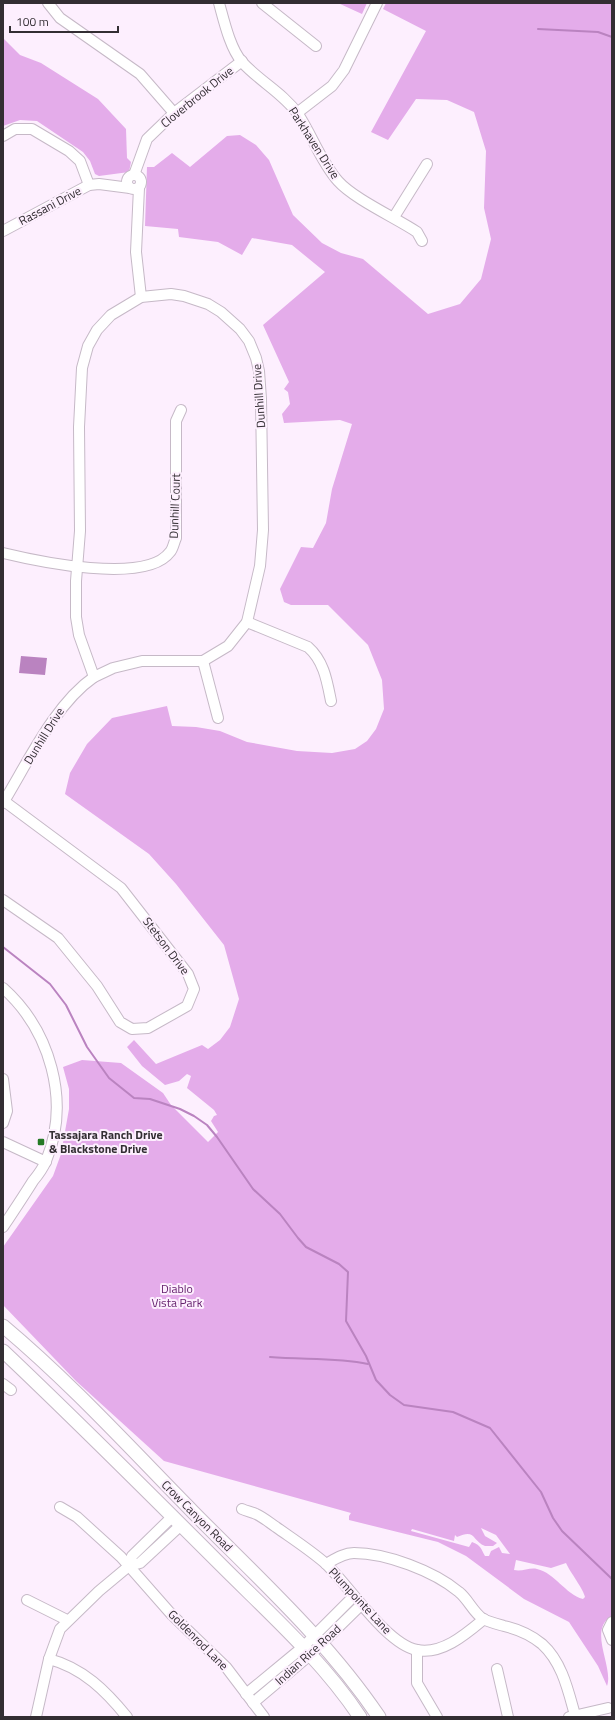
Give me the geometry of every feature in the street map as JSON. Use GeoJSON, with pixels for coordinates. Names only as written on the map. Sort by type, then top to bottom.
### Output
{"type":"FeatureCollection","features":[{"type":"Feature","properties":{"kind":"main road","name":"Crow Canyon Road"},"geometry":{"type":"LineString","coordinates":[[3,1326],[27,1346],[79,1397],[319,1639],[358,1685],[379,1717]]}},
{"type":"Feature","properties":{"kind":"main road","name":"Crow Canyon Road"},"geometry":{"type":"LineString","coordinates":[[3,1351],[177,1520],[306,1651],[337,1685],[360,1717]]}},
{"type":"Feature","properties":{"kind":"street"},"geometry":{"type":"LineString","coordinates":[[48,3],[60,18],[140,74],[174,113]]}},
{"type":"Feature","properties":{"kind":"street","name":"Parkhaven Drive"},"geometry":{"type":"LineString","coordinates":[[220,3],[227,31],[242,61],[282,97],[297,113],[321,155],[339,182],[363,200],[417,232],[422,241]]}},
{"type":"Feature","properties":{"kind":"street"},"geometry":{"type":"LineString","coordinates":[[262,3],[316,46]]}},
{"type":"Feature","properties":{"kind":"street"},"geometry":{"type":"LineString","coordinates":[[297,113],[332,86],[344,70],[377,3]]}},
{"type":"Feature","properties":{"kind":"street","name":"Cloverbrook Drive"},"geometry":{"type":"LineString","coordinates":[[134,183],[147,139],[174,113],[242,61]]}},
{"type":"Feature","properties":{"kind":"street"},"geometry":{"type":"LineString","coordinates":[[3,136],[15,130],[32,129],[69,151],[80,161],[94,184],[134,183],[138,222],[136,252],[141,297]]}},
{"type":"Feature","properties":{"kind":"street"},"geometry":{"type":"LineString","coordinates":[[394,217],[427,164]]}},
{"type":"Feature","properties":{"kind":"street","name":"Rassani Drive"},"geometry":{"type":"LineString","coordinates":[[3,231],[94,184]]}},
{"type":"Feature","properties":{"kind":"street","name":"Dunhill Drive"},"geometry":{"type":"LineString","coordinates":[[4,802],[67,700],[82,685],[94,677],[118,667],[142,661],[203,661],[228,646],[247,622],[260,566],[263,530],[261,399],[256,358],[249,341],[240,329],[221,312],[208,304],[184,296],[171,294],[141,297],[111,315],[97,330],[88,346],[82,368],[79,427],[80,531],[77,568],[76,617],[79,636],[94,677]]}},
{"type":"Feature","properties":{"kind":"street","name":"Dunhill Court"},"geometry":{"type":"LineString","coordinates":[[3,553],[77,568],[111,569],[143,566],[161,560],[170,552],[176,538],[176,421],[181,410]]}},
{"type":"Feature","properties":{"kind":"street"},"geometry":{"type":"LineString","coordinates":[[247,622],[308,647],[316,654],[324,671],[331,701]]}},
{"type":"Feature","properties":{"kind":"street"},"geometry":{"type":"LineString","coordinates":[[203,661],[218,718]]}},
{"type":"Feature","properties":{"kind":"street","name":"Stetson Drive"},"geometry":{"type":"LineString","coordinates":[[3,900],[58,938],[97,986],[120,1022],[132,1029],[148,1028],[187,1006],[194,989],[188,974],[121,888],[4,802]]}},
{"type":"Feature","properties":{"kind":"street"},"geometry":{"type":"LineString","coordinates":[[3,988],[30,1017],[42,1039],[53,1070],[56,1099],[56,1121],[46,1162],[3,1227]]}},
{"type":"Feature","properties":{"kind":"street"},"geometry":{"type":"LineString","coordinates":[[3,1079],[6,1111],[3,1123]]}},
{"type":"Feature","properties":{"kind":"street"},"geometry":{"type":"LineString","coordinates":[[3,1142],[46,1162]]}},
{"type":"Feature","properties":{"kind":"street","name":"Goldenrod Lane"},"geometry":{"type":"LineString","coordinates":[[60,1507],[77,1517],[128,1566],[172,1615],[226,1667],[264,1717]]}},
{"type":"Feature","properties":{"kind":"street","name":"Plumpointe Lane"},"geometry":{"type":"LineString","coordinates":[[242,1510],[256,1514],[302,1545],[326,1564],[361,1606],[392,1636],[417,1650]]}},
{"type":"Feature","properties":{"kind":"street"},"geometry":{"type":"LineString","coordinates":[[36,1717],[49,1660],[60,1629],[128,1566],[132,1556],[177,1520]]}},
{"type":"Feature","properties":{"kind":"street"},"geometry":{"type":"LineString","coordinates":[[326,1564],[344,1555],[354,1553],[391,1559],[412,1566],[445,1582],[460,1592],[484,1619],[516,1629],[542,1644],[556,1661],[565,1680],[572,1716],[608,1708]]}},
{"type":"Feature","properties":{"kind":"street","name":"Indian Rice Road"},"geometry":{"type":"LineString","coordinates":[[319,1639],[353,1597]]}},
{"type":"Feature","properties":{"kind":"street"},"geometry":{"type":"LineString","coordinates":[[27,1600],[68,1620]]}},
{"type":"Feature","properties":{"kind":"street","name":"Indian Rice Road"},"geometry":{"type":"LineString","coordinates":[[253,1703],[319,1639],[361,1606]]}},
{"type":"Feature","properties":{"kind":"street"},"geometry":{"type":"LineString","coordinates":[[437,1717],[417,1683],[417,1650],[435,1649],[450,1644],[468,1633],[484,1619]]}},
{"type":"Feature","properties":{"kind":"street"},"geometry":{"type":"LineString","coordinates":[[612,1622],[608,1630],[612,1640]]}},
{"type":"Feature","properties":{"kind":"street","name":"Indian Rice Road"},"geometry":{"type":"LineString","coordinates":[[246,1694],[306,1651]]}},
{"type":"Feature","properties":{"kind":"street"},"geometry":{"type":"LineString","coordinates":[[49,1660],[73,1668],[93,1680],[111,1697],[127,1717]]}},
{"type":"Feature","properties":{"kind":"street"},"geometry":{"type":"LineString","coordinates":[[497,1669],[508,1717]]}},
{"type":"Feature","properties":{"kind":"green space"},"geometry":{"type":"Polygon","coordinates":[[[338,3],[367,3],[362,14],[338,3]]]}},
{"type":"Feature","properties":{"kind":"green space","name":"Diablo Vista Park"},"geometry":{"type":"Polygon","coordinates":[[[386,3],[612,3],[612,1616],[605,1622],[601,1639],[607,1669],[607,1686],[598,1666],[569,1622],[524,1599],[466,1556],[438,1542],[349,1520],[351,1513],[164,1461],[76,1381],[3,1305],[3,1247],[53,1176],[61,1154],[69,1109],[69,1089],[63,1067],[82,1060],[121,1063],[163,1093],[171,1105],[208,1142],[218,1132],[211,1121],[214,1116],[217,1115],[214,1110],[187,1088],[191,1076],[187,1074],[179,1081],[165,1085],[142,1066],[127,1047],[134,1040],[156,1064],[202,1045],[208,1049],[220,1040],[230,1027],[239,999],[224,945],[176,884],[149,854],[65,794],[70,773],[87,744],[112,718],[167,706],[172,726],[196,727],[220,731],[247,742],[297,751],[332,753],[355,749],[367,741],[376,729],[384,709],[382,680],[368,645],[328,605],[291,605],[284,602],[280,589],[301,547],[313,548],[326,523],[332,489],[352,424],[340,420],[284,423],[282,414],[290,404],[288,392],[284,389],[289,382],[263,325],[325,272],[292,245],[252,238],[242,255],[218,242],[179,237],[178,229],[145,226],[147,167],[154,167],[172,153],[190,167],[227,136],[240,135],[256,145],[269,160],[293,215],[322,243],[341,253],[363,259],[428,314],[460,304],[481,279],[491,239],[484,208],[486,151],[474,112],[447,100],[416,99],[388,140],[371,132],[426,31],[383,9],[386,3]],[[481,1528],[485,1536],[497,1543],[493,1546],[485,1546],[473,1536],[468,1534],[457,1537],[455,1535],[454,1541],[412,1529],[411,1531],[469,1547],[472,1542],[475,1543],[482,1549],[485,1556],[489,1556],[491,1551],[499,1547],[502,1553],[510,1554],[496,1535],[481,1528]],[[516,1560],[514,1570],[537,1569],[543,1571],[571,1593],[583,1599],[585,1597],[566,1563],[551,1568],[516,1560]]]}},
{"type":"Feature","properties":{"kind":"green space"},"geometry":{"type":"Polygon","coordinates":[[[3,38],[20,55],[41,63],[98,99],[126,129],[127,158],[131,162],[129,172],[99,176],[95,174],[90,161],[83,152],[37,121],[20,120],[3,126],[3,38]]]}},
{"type":"Feature","properties":{"kind":"shaded area"},"geometry":{"type":"Polygon","coordinates":[[[21,656],[47,658],[45,675],[19,673],[21,656]]]}},
{"type":"Feature","properties":{"kind":"waterway"},"geometry":{"type":"LineString","coordinates":[[538,29],[598,32],[612,37]]}},
{"type":"Feature","properties":{"kind":"waterway"},"geometry":{"type":"LineString","coordinates":[[3,947],[50,984],[66,1005],[87,1047],[109,1078],[134,1098],[150,1099],[180,1109],[207,1125],[253,1189],[280,1214],[306,1247],[339,1264],[348,1272],[346,1321],[366,1356],[376,1380],[390,1395],[404,1405],[453,1412],[490,1428],[541,1492],[553,1518],[562,1531],[612,1579]]}},
{"type":"Feature","properties":{"kind":"waterway"},"geometry":{"type":"LineString","coordinates":[[270,1357],[332,1360],[368,1364]]}},
{"type":"Feature","properties":{"kind":"place","name":"Tassajara Ranch Drive & Blackstone Drive"},"geometry":{"type":"Point","coordinates":[41,1142]}}]}
